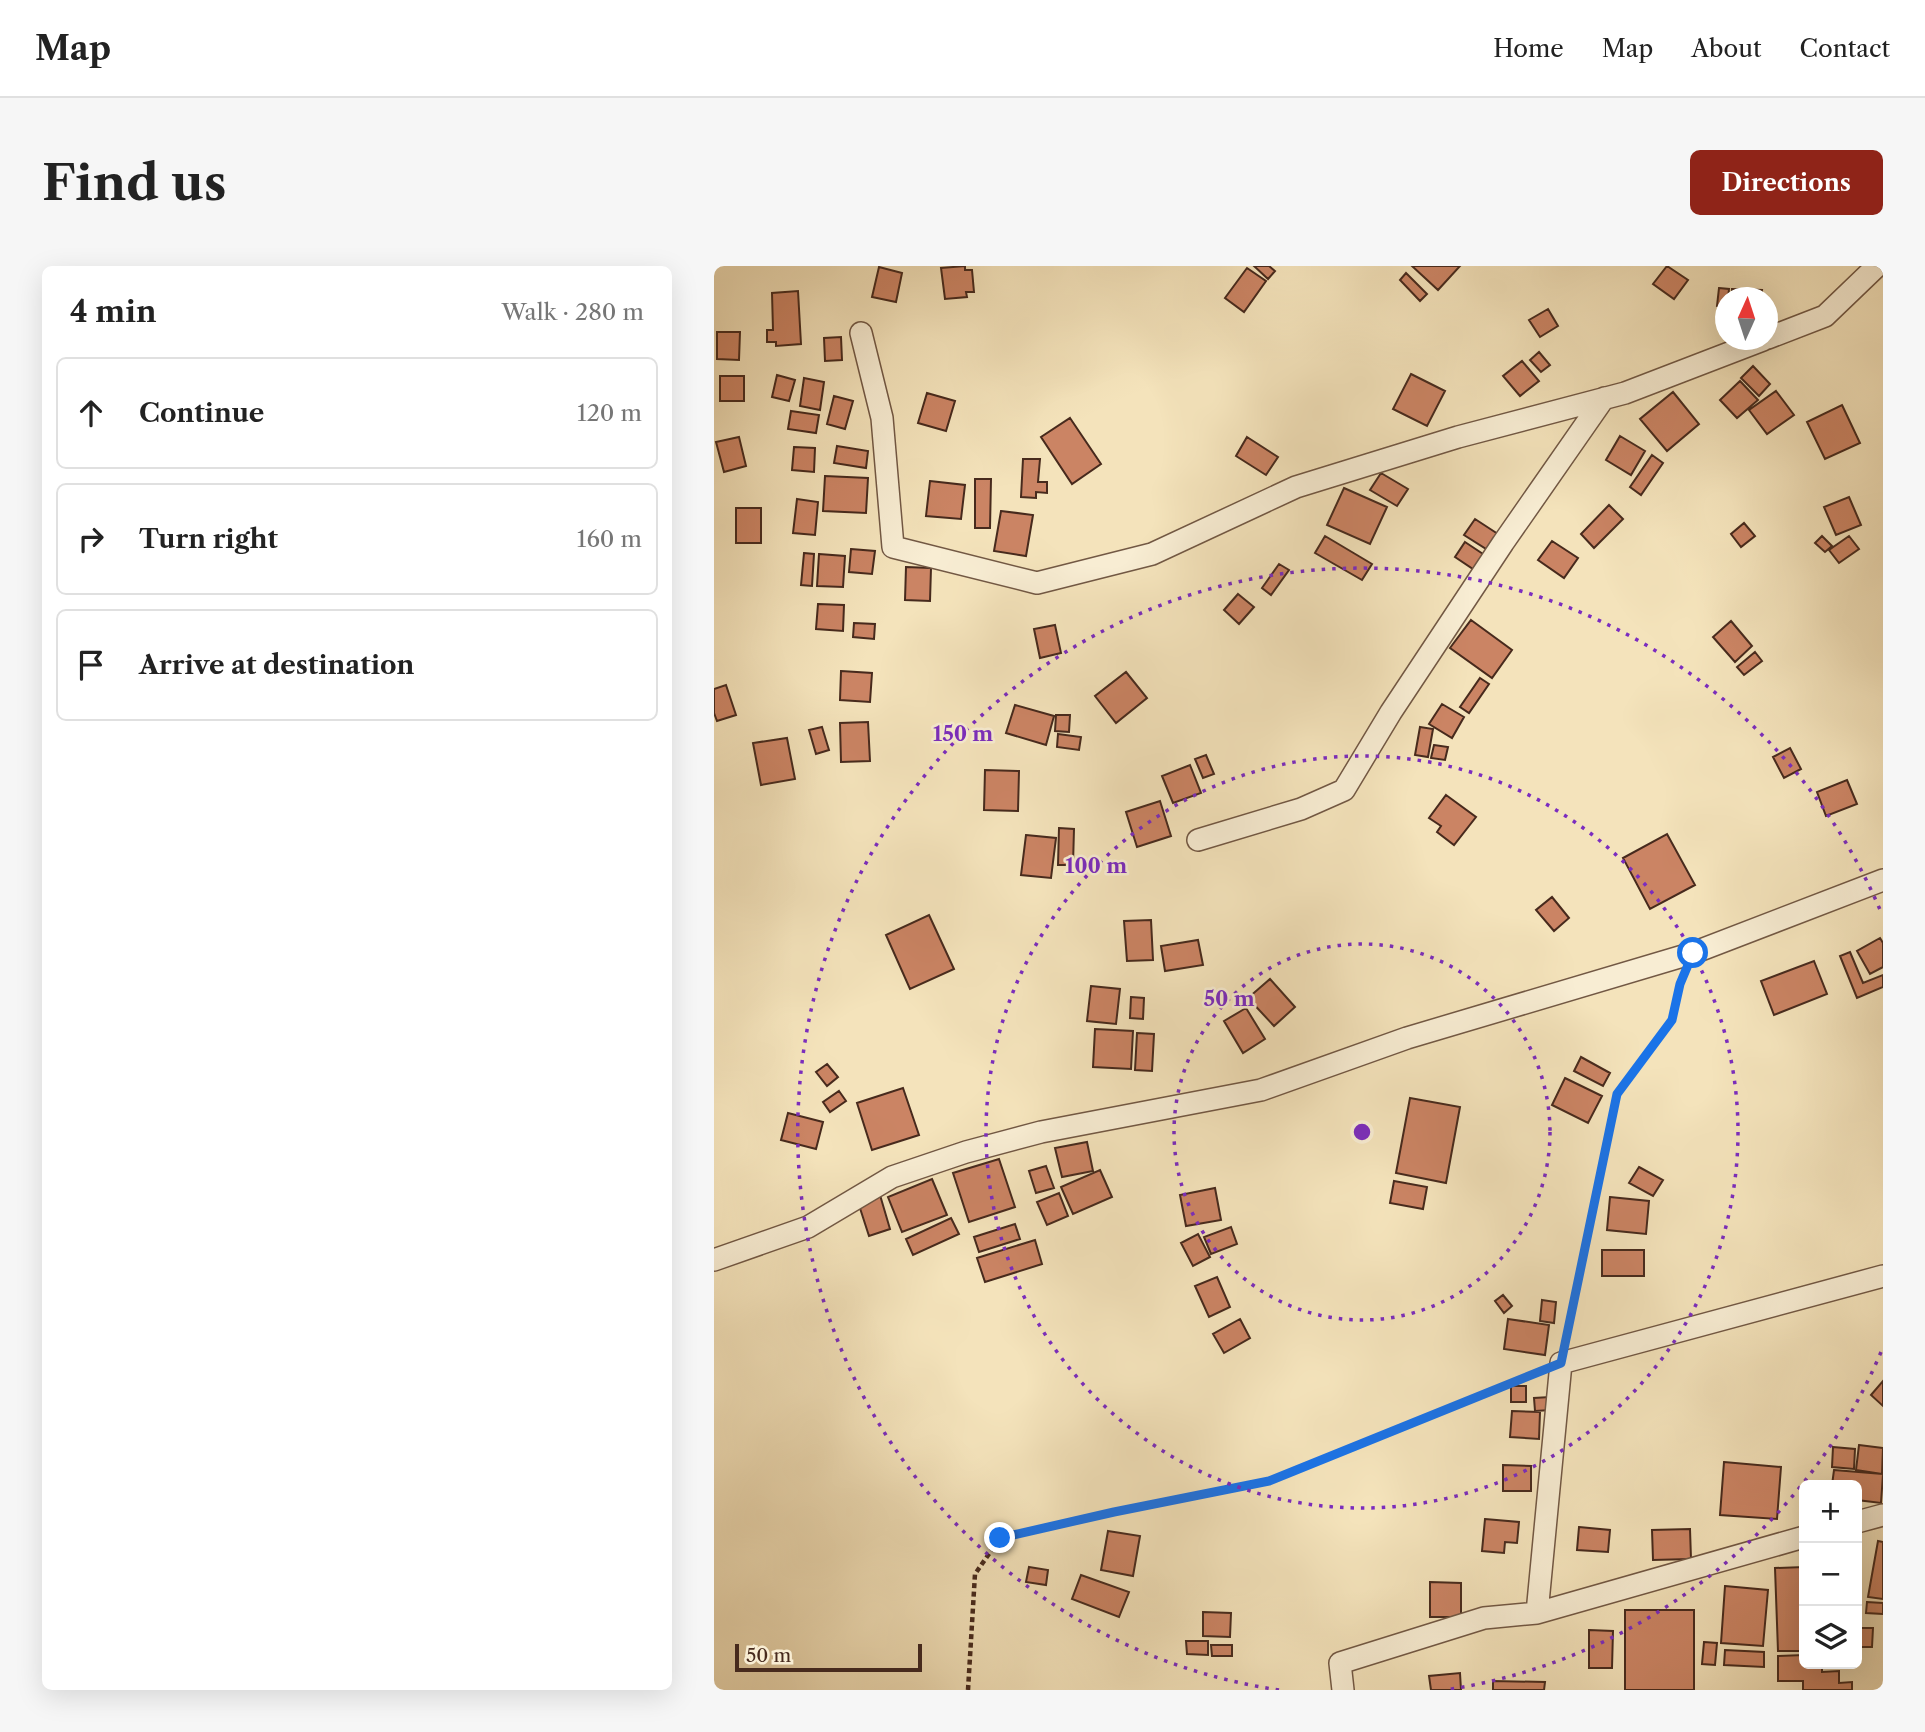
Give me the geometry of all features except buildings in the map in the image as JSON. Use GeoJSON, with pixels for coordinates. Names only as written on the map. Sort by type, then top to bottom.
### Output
{"type":"FeatureCollection","features":[{"type":"Feature","properties":{"kind":"street"},"geometry":{"type":"LineString","coordinates":[[1778,334],[1825,316],[1877,266]]}},
{"type":"Feature","properties":{"kind":"street"},"geometry":{"type":"LineString","coordinates":[[861,333],[881,418],[893,547],[1037,583],[1152,554],[1296,487],[1458,437],[1625,393],[1736,350]]}},
{"type":"Feature","properties":{"kind":"street"},"geometry":{"type":"LineString","coordinates":[[1198,840],[1301,810],[1344,790],[1391,712],[1495,554],[1604,398]]}},
{"type":"Feature","properties":{"kind":"street"},"geometry":{"type":"LineString","coordinates":[[714,1260],[808,1227],[892,1177],[966,1152],[1041,1132],[1261,1090],[1407,1038],[1693,953],[1883,880]]}},
{"type":"Feature","properties":{"kind":"street"},"geometry":{"type":"LineString","coordinates":[[1537,1613],[1561,1363],[1883,1276]]}},
{"type":"Feature","properties":{"kind":"street"},"geometry":{"type":"LineString","coordinates":[[1862,1521],[1883,1515]]}},
{"type":"Feature","properties":{"kind":"street"},"geometry":{"type":"LineString","coordinates":[[1343,1690],[1340,1663],[1484,1618],[1537,1613],[1799,1538]]}},
{"type":"Feature","properties":{"kind":"path"},"geometry":{"type":"LineString","coordinates":[[968,1690],[975,1574],[1000,1538],[1269,1481],[1561,1363],[1617,1094],[1672,1020],[1680,984],[1693,953]]}},
{"type":"Feature","properties":{"kind":"route"},"geometry":{"type":"LineString","coordinates":[[1000,1538],[1269,1481],[1561,1363],[1617,1094],[1672,1020],[1680,984],[1693,953]]}}]}
